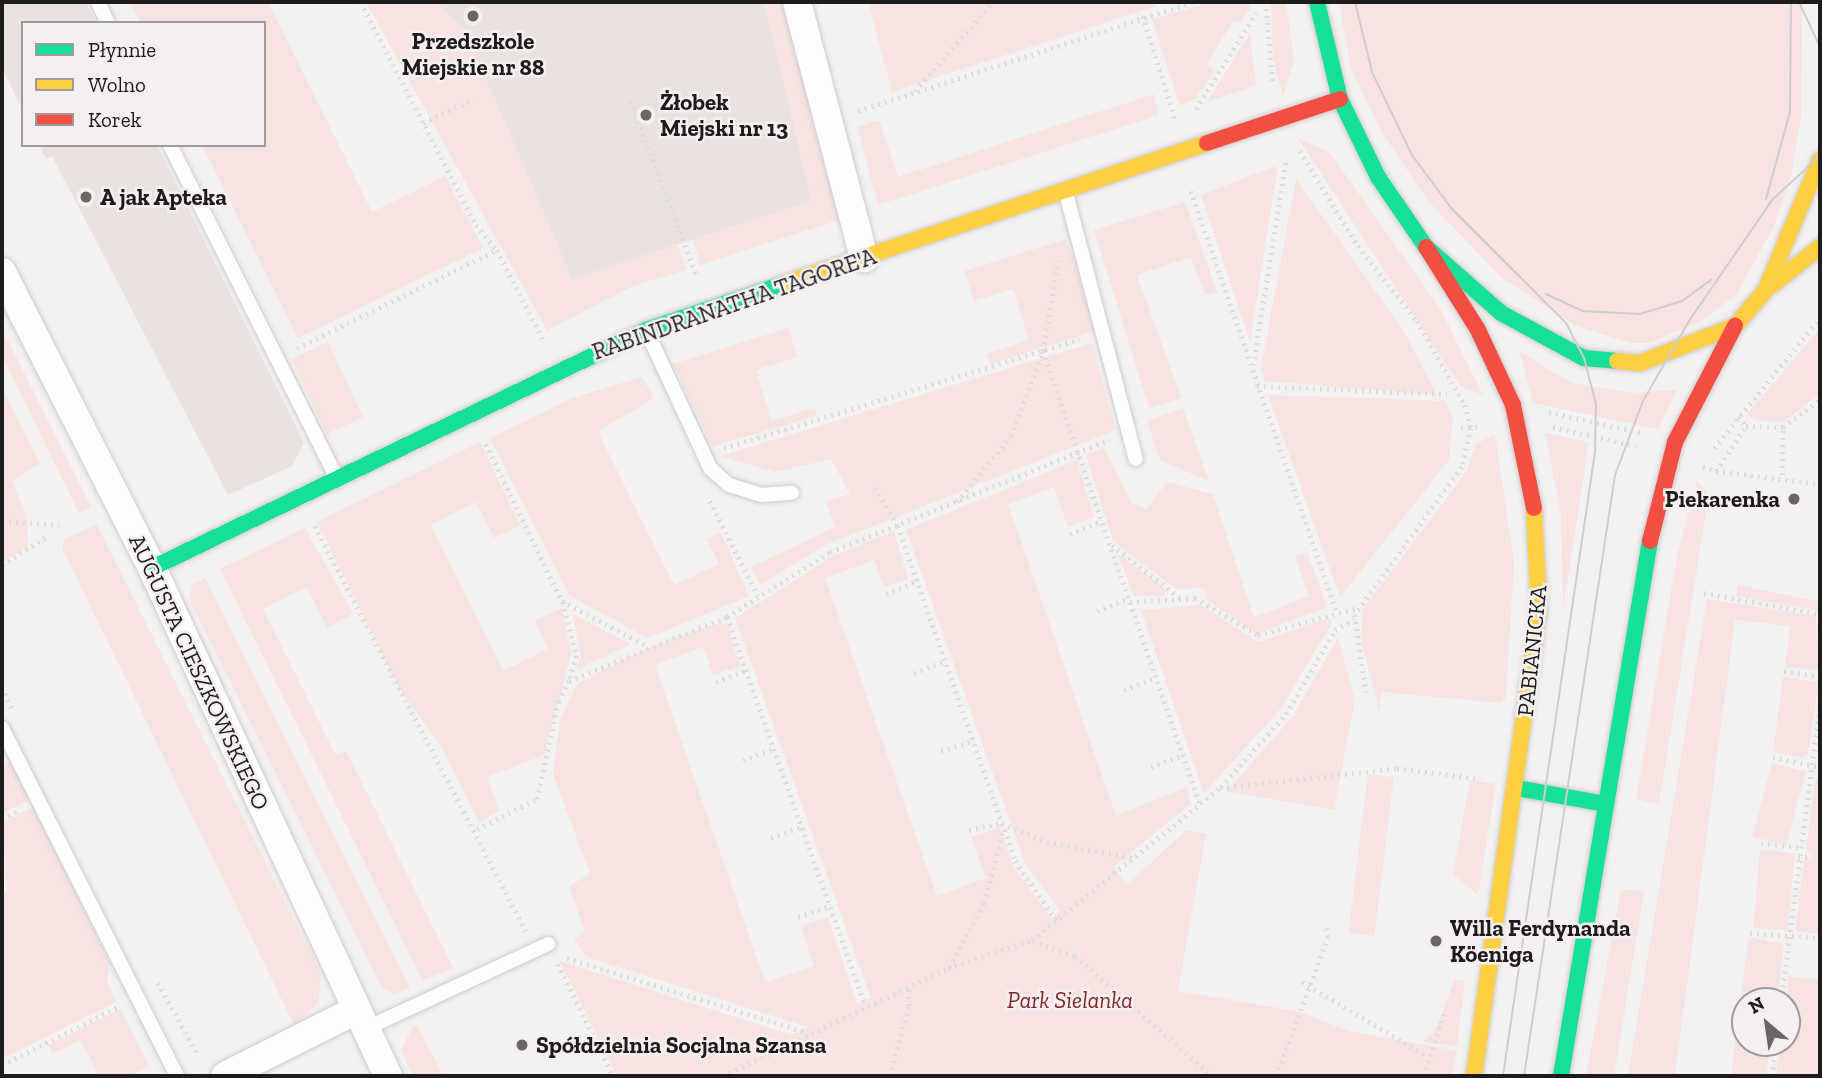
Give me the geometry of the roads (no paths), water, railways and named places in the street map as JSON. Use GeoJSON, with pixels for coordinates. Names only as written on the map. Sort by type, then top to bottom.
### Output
{"type":"FeatureCollection","features":[{"type":"Feature","properties":{"kind":"main road"},"geometry":{"type":"LineString","coordinates":[[1317,3],[1340,99],[1378,177],[1426,247],[1501,313],[1584,358],[1640,363],[1735,327]]}},
{"type":"Feature","properties":{"kind":"main road","name":"RABINDRANATHA TAGORE'A"},"geometry":{"type":"LineString","coordinates":[[152,568],[646,330],[1340,99]]}},
{"type":"Feature","properties":{"kind":"main road"},"geometry":{"type":"LineString","coordinates":[[1765,291],[1820,160]]}},
{"type":"Feature","properties":{"kind":"main road","name":"PABIANICKA"},"geometry":{"type":"LineString","coordinates":[[1426,247],[1478,330],[1513,405],[1534,497],[1540,567],[1517,789],[1474,1076]]}},
{"type":"Feature","properties":{"kind":"main road"},"geometry":{"type":"LineString","coordinates":[[1561,1076],[1655,509],[1675,442],[1735,327],[1765,291],[1820,247]]}},
{"type":"Feature","properties":{"kind":"main road"},"geometry":{"type":"LineString","coordinates":[[1517,789],[1606,804]]}},
{"type":"Feature","properties":{"kind":"street"},"geometry":{"type":"LineString","coordinates":[[797,2],[864,258]]}},
{"type":"Feature","properties":{"kind":"street","name":"AUGUSTA CIESZKOWSKIEGO"},"geometry":{"type":"LineString","coordinates":[[2,272],[152,568],[388,1076]]}},
{"type":"Feature","properties":{"kind":"street"},"geometry":{"type":"LineString","coordinates":[[225,1076],[360,1020]]}},
{"type":"Feature","properties":{"kind":"lane"},"geometry":{"type":"LineString","coordinates":[[98,2],[107,21]]}},
{"type":"Feature","properties":{"kind":"lane"},"geometry":{"type":"LineString","coordinates":[[171,147],[337,480]]}},
{"type":"Feature","properties":{"kind":"lane"},"geometry":{"type":"LineString","coordinates":[[1065,192],[1136,459]]}},
{"type":"Feature","properties":{"kind":"lane"},"geometry":{"type":"LineString","coordinates":[[646,330],[703,454],[729,485],[761,495],[792,493]]}},
{"type":"Feature","properties":{"kind":"lane"},"geometry":{"type":"LineString","coordinates":[[2,728],[177,1076]]}},
{"type":"Feature","properties":{"kind":"lane"},"geometry":{"type":"LineString","coordinates":[[360,1020],[541,947]]}},
{"type":"Feature","properties":{"kind":"tram line"},"geometry":{"type":"LineString","coordinates":[[1355,2],[1372,72],[1412,155],[1452,209],[1566,323],[1584,358],[1596,404],[1595,452],[1503,1076]]}},
{"type":"Feature","properties":{"kind":"tram line"},"geometry":{"type":"LineString","coordinates":[[1766,199],[1790,112],[1791,2]]}},
{"type":"Feature","properties":{"kind":"tram line"},"geometry":{"type":"LineString","coordinates":[[1799,2],[1820,47]]}},
{"type":"Feature","properties":{"kind":"tram line"},"geometry":{"type":"LineString","coordinates":[[1524,1076],[1615,475],[1643,401],[1689,321],[1773,199],[1820,156]]}},
{"type":"Feature","properties":{"kind":"tram line"},"geometry":{"type":"LineString","coordinates":[[1546,294],[1582,311],[1640,314],[1682,301],[1711,280]]}},
{"type":"Feature","properties":{"kind":"place","name":"Przedszkole Miejskie nr 88"},"geometry":{"type":"Point","coordinates":[473,16]}},
{"type":"Feature","properties":{"kind":"place","name":"Żłobek Miejski nr 13"},"geometry":{"type":"Point","coordinates":[646,115]}},
{"type":"Feature","properties":{"kind":"place","name":"A jak Apteka"},"geometry":{"type":"Point","coordinates":[86,197]}},
{"type":"Feature","properties":{"kind":"place","name":"Piekarenka"},"geometry":{"type":"Point","coordinates":[1794,499]}},
{"type":"Feature","properties":{"kind":"place","name":"Willa Ferdynanda Köeniga"},"geometry":{"type":"Point","coordinates":[1436,941]}},
{"type":"Feature","properties":{"kind":"place","name":"Spółdzielnia Socjalna Szansa"},"geometry":{"type":"Point","coordinates":[522,1045]}},
{"type":"Feature","properties":{"kind":"park label","name":"Park Sielanka"},"geometry":{"type":"Point","coordinates":[1070,1000]}}]}
